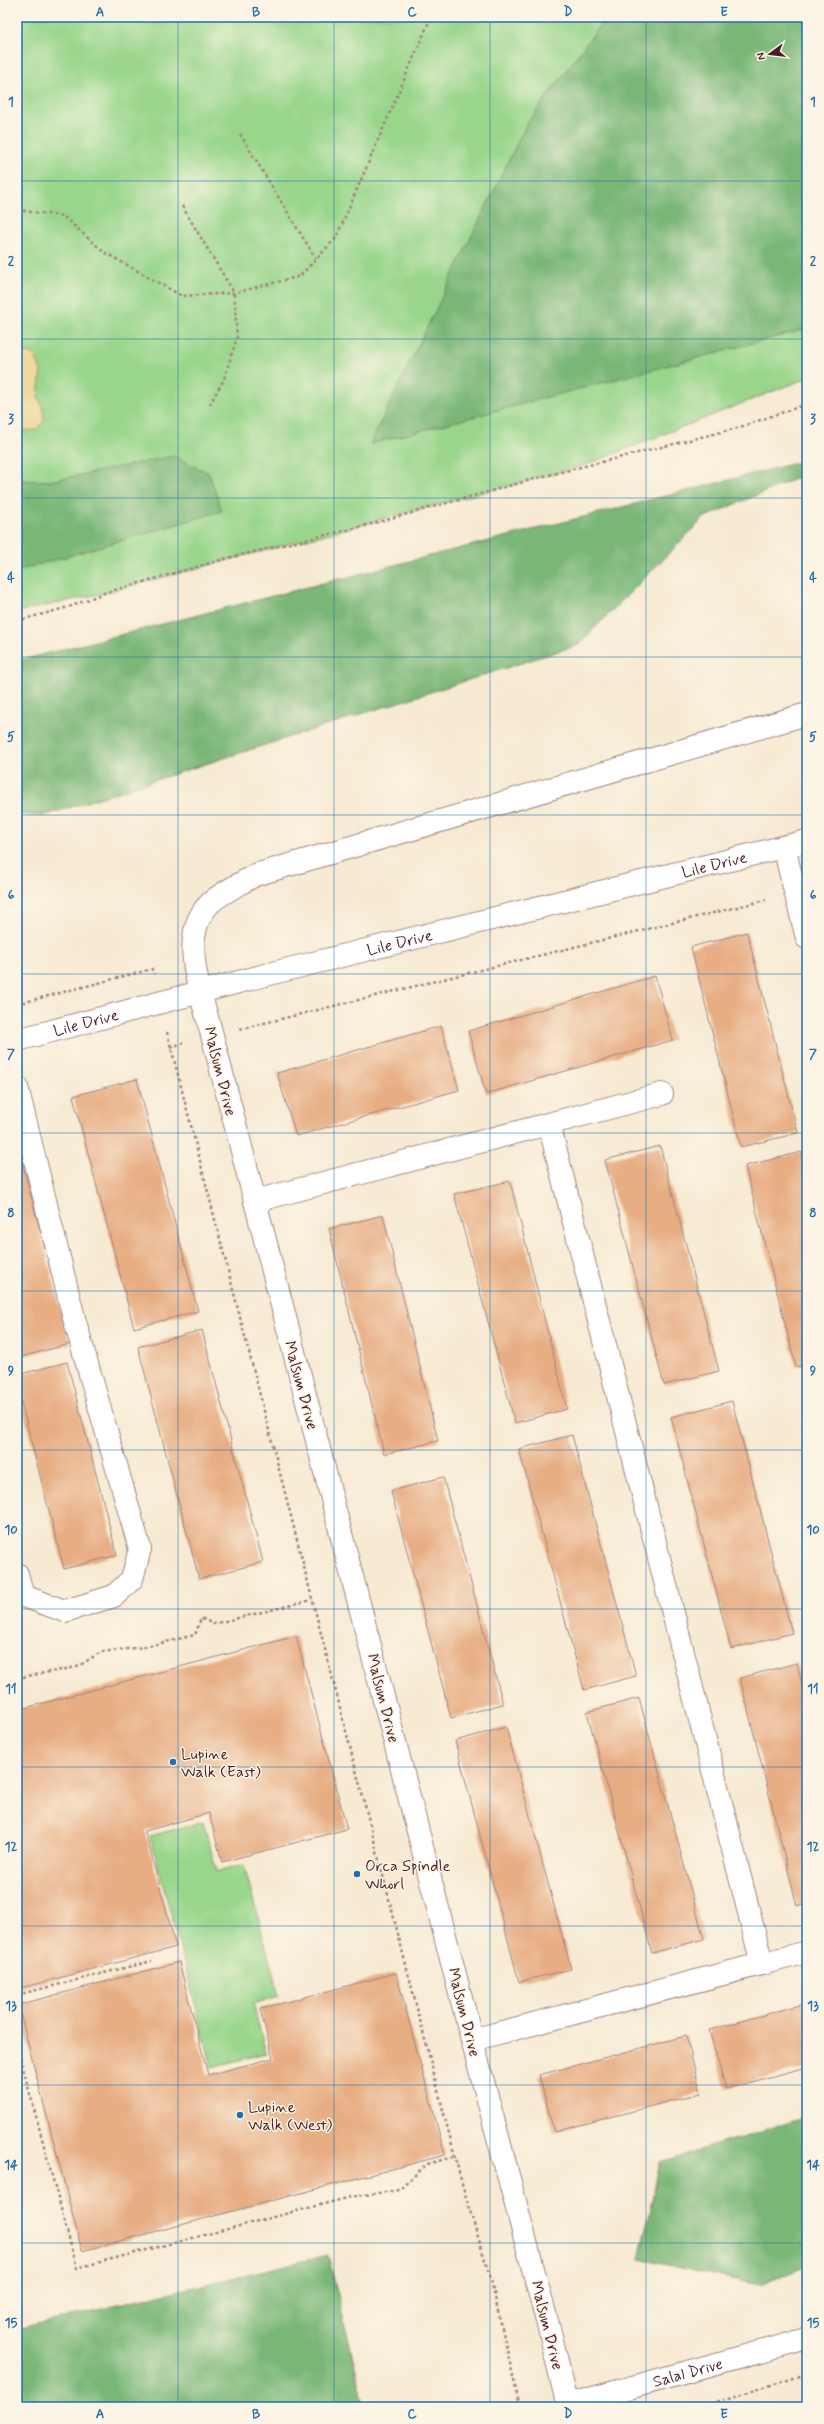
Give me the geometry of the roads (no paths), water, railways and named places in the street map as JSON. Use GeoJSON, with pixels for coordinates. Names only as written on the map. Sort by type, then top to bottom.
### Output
{"type":"FeatureCollection","features":[{"type":"Feature","properties":{"kind":"street","name":"Malsum Drive"},"geometry":{"type":"LineString","coordinates":[[568,2406],[212,1035],[201,991],[193,942],[196,923],[214,899],[255,875],[807,714]]}},
{"type":"Feature","properties":{"kind":"street","name":"Lile Drive"},"geometry":{"type":"LineString","coordinates":[[17,1040],[201,991],[784,848],[807,841]]}},
{"type":"Feature","properties":{"kind":"street"},"geometry":{"type":"LineString","coordinates":[[784,848],[807,938]]}},
{"type":"Feature","properties":{"kind":"street"},"geometry":{"type":"LineString","coordinates":[[17,1087],[74,1318],[140,1549],[132,1579],[114,1596],[65,1611],[23,1596],[17,1574]]}},
{"type":"Feature","properties":{"kind":"street"},"geometry":{"type":"LineString","coordinates":[[255,1201],[662,1094]]}},
{"type":"Feature","properties":{"kind":"street"},"geometry":{"type":"LineString","coordinates":[[549,1124],[762,1964]]}},
{"type":"Feature","properties":{"kind":"street"},"geometry":{"type":"LineString","coordinates":[[472,2040],[807,1952]]}},
{"type":"Feature","properties":{"kind":"street","name":"Salal Drive"},"geometry":{"type":"LineString","coordinates":[[568,2406],[807,2339]]}},
{"type":"Feature","properties":{"kind":"place","name":"Lupine Walk (East)"},"geometry":{"type":"Point","coordinates":[173,1762]}},
{"type":"Feature","properties":{"kind":"place","name":"Orca Spindle Whorl"},"geometry":{"type":"Point","coordinates":[357,1874]}},
{"type":"Feature","properties":{"kind":"place","name":"Lupine Walk (West)"},"geometry":{"type":"Point","coordinates":[240,2115]}}]}
